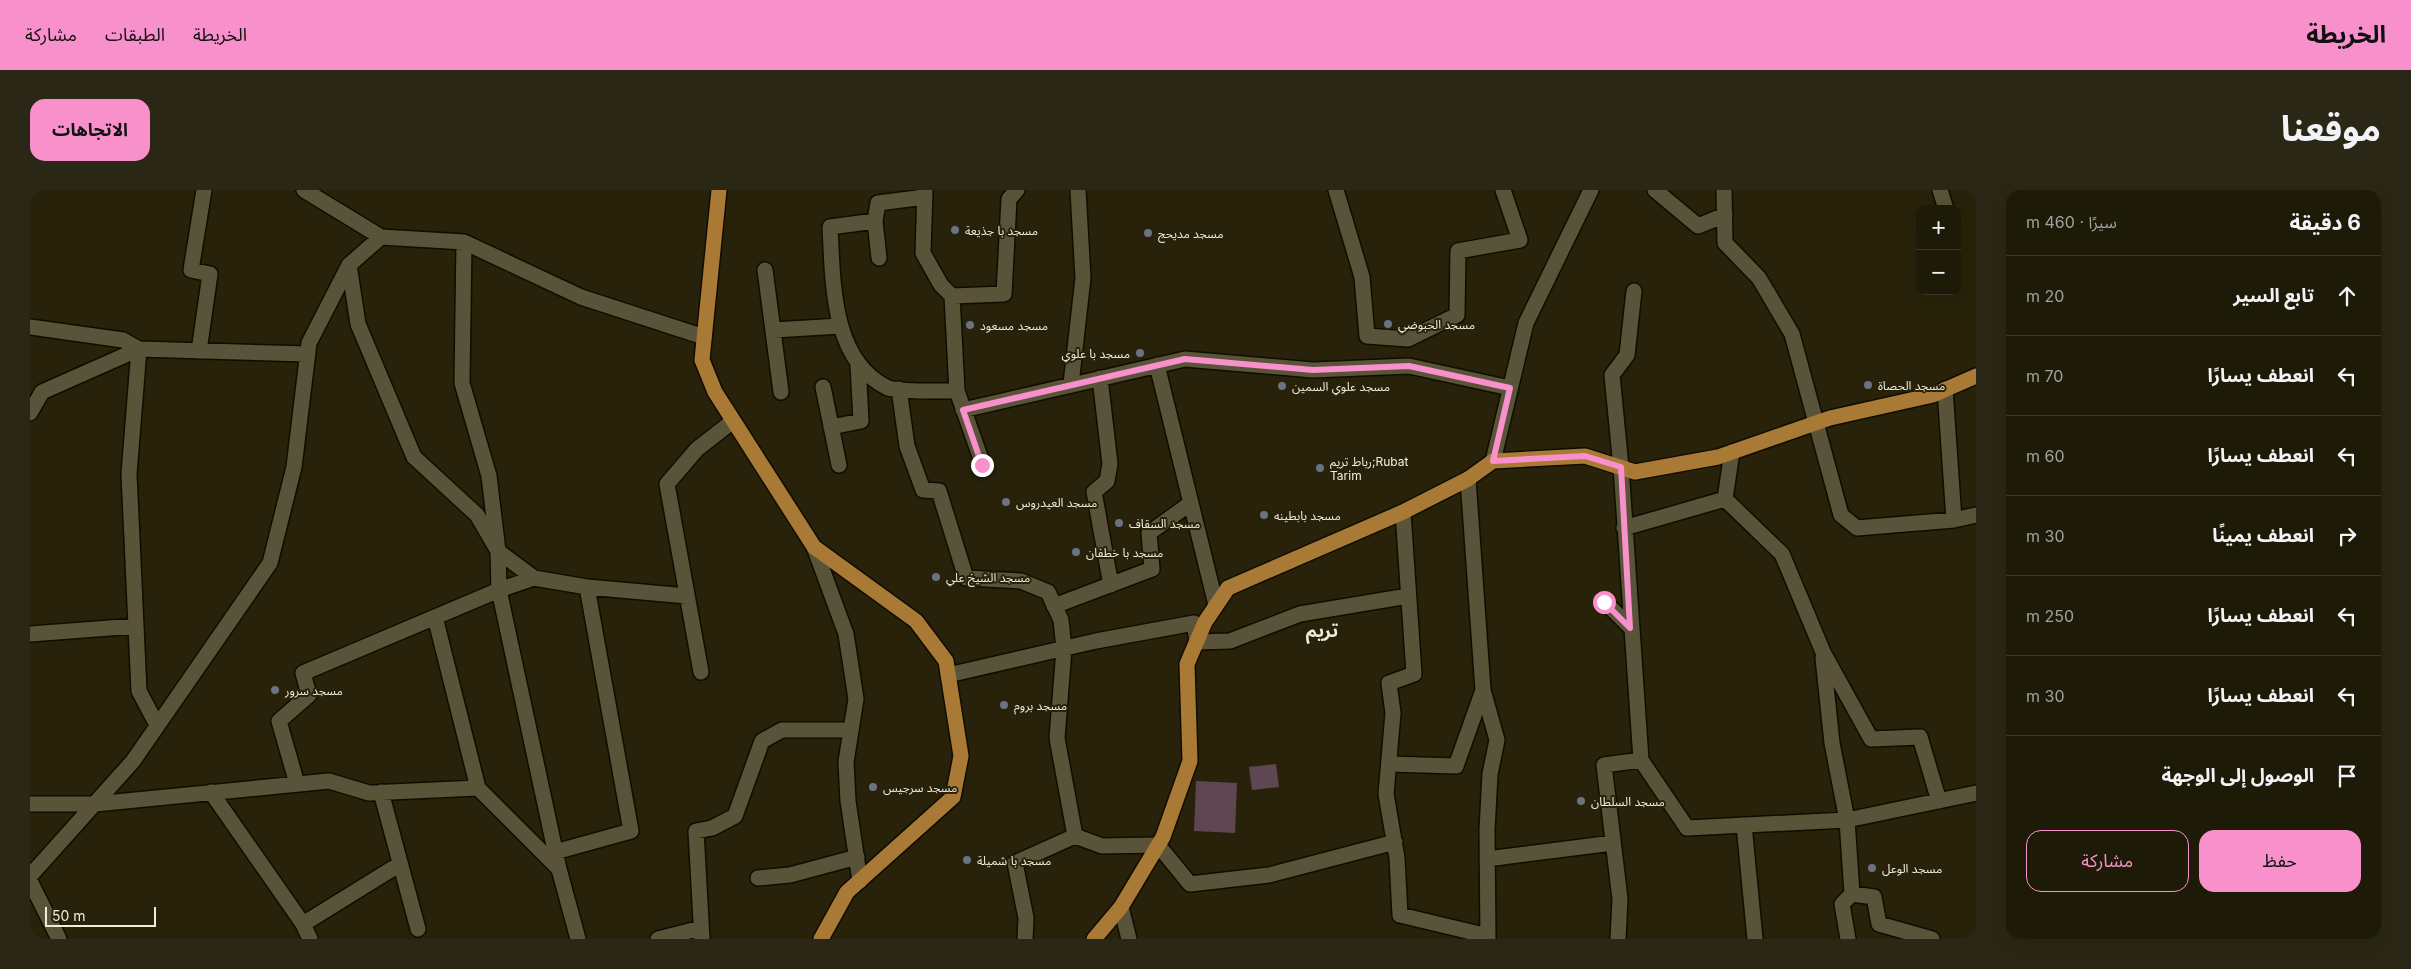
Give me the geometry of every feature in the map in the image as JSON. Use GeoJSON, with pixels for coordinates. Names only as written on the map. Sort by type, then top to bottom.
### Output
{"type":"FeatureCollection","features":[{"type":"Feature","properties":{"kind":"main road"},"geometry":{"type":"LineString","coordinates":[[719,190],[702,360],[715,392],[814,547],[916,621],[946,661],[961,756],[953,797],[847,892],[821,939]]}},
{"type":"Feature","properties":{"kind":"main road"},"geometry":{"type":"LineString","coordinates":[[1094,939],[1121,908],[1158,845],[1190,761],[1187,664],[1206,622],[1228,588],[1403,512],[1468,479],[1493,461],[1585,456],[1635,472],[1718,457],[1817,422],[1932,395],[1976,376]]}},
{"type":"Feature","properties":{"kind":"street"},"geometry":{"type":"LineString","coordinates":[[199,350],[210,274],[191,270],[204,190]]}},
{"type":"Feature","properties":{"kind":"street"},"geometry":{"type":"LineString","coordinates":[[304,190],[381,237],[464,242],[581,297],[704,337]]}},
{"type":"Feature","properties":{"kind":"street"},"geometry":{"type":"LineString","coordinates":[[952,296],[1004,294],[1009,200],[1017,190]]}},
{"type":"Feature","properties":{"kind":"street"},"geometry":{"type":"LineString","coordinates":[[1072,384],[1083,278],[1078,190]]}},
{"type":"Feature","properties":{"kind":"street"},"geometry":{"type":"LineString","coordinates":[[1336,190],[1362,277],[1367,336],[1408,339],[1457,315],[1458,251],[1520,240],[1503,190]]}},
{"type":"Feature","properties":{"kind":"street"},"geometry":{"type":"LineString","coordinates":[[1493,461],[1526,323],[1591,190]]}},
{"type":"Feature","properties":{"kind":"street"},"geometry":{"type":"LineString","coordinates":[[1655,190],[1698,226],[1724,215]]}},
{"type":"Feature","properties":{"kind":"street"},"geometry":{"type":"LineString","coordinates":[[1724,190],[1725,243],[1759,278],[1792,334],[1841,515],[1856,528],[1954,520],[1976,515]]}},
{"type":"Feature","properties":{"kind":"street"},"geometry":{"type":"LineString","coordinates":[[1940,190],[1945,205]]}},
{"type":"Feature","properties":{"kind":"street"},"geometry":{"type":"LineString","coordinates":[[879,258],[875,221],[878,203],[925,194],[923,253],[941,285],[952,296],[957,391],[982,465]]}},
{"type":"Feature","properties":{"kind":"street"},"geometry":{"type":"LineString","coordinates":[[831,427],[861,421],[858,365],[840,326],[832,264],[830,227],[875,221]]}},
{"type":"Feature","properties":{"kind":"street"},"geometry":{"type":"LineString","coordinates":[[30,876],[133,761],[270,563],[294,467],[309,344],[349,265],[381,237]]}},
{"type":"Feature","properties":{"kind":"street"},"geometry":{"type":"LineString","coordinates":[[464,242],[462,383],[489,476],[498,551],[499,590],[555,852],[578,939]]}},
{"type":"Feature","properties":{"kind":"street"},"geometry":{"type":"LineString","coordinates":[[349,265],[358,324],[414,457],[476,515],[498,551],[534,578],[587,587],[687,596]]}},
{"type":"Feature","properties":{"kind":"street"},"geometry":{"type":"LineString","coordinates":[[765,270],[781,392]]}},
{"type":"Feature","properties":{"kind":"street"},"geometry":{"type":"LineString","coordinates":[[1634,291],[1627,355],[1612,375],[1621,467],[1630,628],[1641,760],[1687,828],[1847,820],[1976,794]]}},
{"type":"Feature","properties":{"kind":"street"},"geometry":{"type":"LineString","coordinates":[[774,330],[840,326]]}},
{"type":"Feature","properties":{"kind":"street"},"geometry":{"type":"LineString","coordinates":[[30,327],[123,340],[139,349]]}},
{"type":"Feature","properties":{"kind":"street"},"geometry":{"type":"LineString","coordinates":[[139,349],[129,474],[138,691],[157,725]]}},
{"type":"Feature","properties":{"kind":"street"},"geometry":{"type":"LineString","coordinates":[[30,413],[42,392],[139,349],[308,354]]}},
{"type":"Feature","properties":{"kind":"street"},"geometry":{"type":"LineString","coordinates":[[963,410],[1185,359],[1313,370],[1409,366],[1510,388]]}},
{"type":"Feature","properties":{"kind":"street"},"geometry":{"type":"LineString","coordinates":[[858,365],[889,389],[957,391]]}},
{"type":"Feature","properties":{"kind":"street"},"geometry":{"type":"LineString","coordinates":[[1157,365],[1216,605]]}},
{"type":"Feature","properties":{"kind":"street"},"geometry":{"type":"LineString","coordinates":[[1100,378],[1110,464],[1107,481],[1094,492],[1111,585]]}},
{"type":"Feature","properties":{"kind":"street"},"geometry":{"type":"LineString","coordinates":[[822,387],[839,465]]}},
{"type":"Feature","properties":{"kind":"street"},"geometry":{"type":"LineString","coordinates":[[899,389],[906,446],[923,490],[939,490],[966,578],[1021,581],[1048,592],[1061,620],[1064,649],[1057,738],[1075,836]]}},
{"type":"Feature","properties":{"kind":"street"},"geometry":{"type":"LineString","coordinates":[[1944,389],[1954,520]]}},
{"type":"Feature","properties":{"kind":"street"},"geometry":{"type":"LineString","coordinates":[[701,672],[667,484],[697,449],[733,421]]}},
{"type":"Feature","properties":{"kind":"street"},"geometry":{"type":"LineString","coordinates":[[1725,499],[1732,452]]}},
{"type":"Feature","properties":{"kind":"street"},"geometry":{"type":"LineString","coordinates":[[1403,512],[1414,674],[1389,683],[1392,713],[1386,794],[1395,842],[1400,915],[1448,933],[1488,938],[1487,859],[1490,774],[1497,740],[1483,690],[1468,479]]}},
{"type":"Feature","properties":{"kind":"street"},"geometry":{"type":"LineString","coordinates":[[1624,528],[1725,499]]}},
{"type":"Feature","properties":{"kind":"street"},"geometry":{"type":"LineString","coordinates":[[1725,499],[1782,554],[1823,652],[1871,739],[1920,737],[1939,801]]}},
{"type":"Feature","properties":{"kind":"street"},"geometry":{"type":"LineString","coordinates":[[1054,606],[1152,569],[1148,533],[1191,503]]}},
{"type":"Feature","properties":{"kind":"street"},"geometry":{"type":"LineString","coordinates":[[814,547],[846,634],[856,699],[846,762],[860,881]]}},
{"type":"Feature","properties":{"kind":"street"},"geometry":{"type":"LineString","coordinates":[[296,784],[279,721],[309,694],[303,673],[435,616],[534,578]]}},
{"type":"Feature","properties":{"kind":"street"},"geometry":{"type":"LineString","coordinates":[[555,852],[631,831],[587,587]]}},
{"type":"Feature","properties":{"kind":"street"},"geometry":{"type":"LineString","coordinates":[[948,675],[1194,623],[1197,642],[1230,641],[1300,614],[1408,596]]}},
{"type":"Feature","properties":{"kind":"street"},"geometry":{"type":"LineString","coordinates":[[1604,602],[1630,628]]}},
{"type":"Feature","properties":{"kind":"street"},"geometry":{"type":"LineString","coordinates":[[435,616],[478,788],[559,869]]}},
{"type":"Feature","properties":{"kind":"street"},"geometry":{"type":"LineString","coordinates":[[30,634],[136,626]]}},
{"type":"Feature","properties":{"kind":"street"},"geometry":{"type":"LineString","coordinates":[[1823,652],[1832,743],[1847,820],[1852,894],[1842,904],[1848,939]]}},
{"type":"Feature","properties":{"kind":"street"},"geometry":{"type":"LineString","coordinates":[[1389,764],[1456,766],[1483,690]]}},
{"type":"Feature","properties":{"kind":"street"},"geometry":{"type":"LineString","coordinates":[[658,939],[702,933],[696,830],[712,828],[735,816],[762,741],[782,730],[851,730]]}},
{"type":"Feature","properties":{"kind":"street"},"geometry":{"type":"LineString","coordinates":[[1618,939],[1620,899],[1604,765],[1641,760]]}},
{"type":"Feature","properties":{"kind":"street"},"geometry":{"type":"LineString","coordinates":[[30,804],[95,804],[329,781],[370,793],[478,788]]}},
{"type":"Feature","properties":{"kind":"street"},"geometry":{"type":"LineString","coordinates":[[210,792],[303,924],[310,939]]}},
{"type":"Feature","properties":{"kind":"street"},"geometry":{"type":"LineString","coordinates":[[381,792],[418,929]]}},
{"type":"Feature","properties":{"kind":"street"},"geometry":{"type":"LineString","coordinates":[[1744,825],[1756,939]]}},
{"type":"Feature","properties":{"kind":"street"},"geometry":{"type":"LineString","coordinates":[[1024,939],[1026,918],[1015,863],[1075,836],[1102,846],[1158,845],[1190,884],[1269,875],[1395,842]]}},
{"type":"Feature","properties":{"kind":"street"},"geometry":{"type":"LineString","coordinates":[[1487,859],[1613,843]]}},
{"type":"Feature","properties":{"kind":"street"},"geometry":{"type":"LineString","coordinates":[[758,878],[790,875],[857,857]]}},
{"type":"Feature","properties":{"kind":"street"},"geometry":{"type":"LineString","coordinates":[[303,924],[400,864]]}},
{"type":"Feature","properties":{"kind":"street"},"geometry":{"type":"LineString","coordinates":[[30,881],[59,939]]}},
{"type":"Feature","properties":{"kind":"street"},"geometry":{"type":"LineString","coordinates":[[1852,894],[1874,897],[1879,924],[1932,939]]}},
{"type":"Feature","properties":{"kind":"street"},"geometry":{"type":"LineString","coordinates":[[1121,908],[1129,939]]}},
{"type":"Feature","properties":{"kind":"building"},"geometry":{"type":"Polygon","coordinates":[[[1276,764],[1279,787],[1252,790],[1249,767],[1276,764]]]}},
{"type":"Feature","properties":{"kind":"building"},"geometry":{"type":"Polygon","coordinates":[[[1196,781],[1237,783],[1235,833],[1194,831],[1196,781]]]}},
{"type":"Feature","properties":{"kind":"place","name":"مسجد با جذيعة"},"geometry":{"type":"Point","coordinates":[955,230]}},
{"type":"Feature","properties":{"kind":"place","name":"مسجد مديحج"},"geometry":{"type":"Point","coordinates":[1148,233]}},
{"type":"Feature","properties":{"kind":"place","name":"مسجد الحبوضي"},"geometry":{"type":"Point","coordinates":[1388,324]}},
{"type":"Feature","properties":{"kind":"place","name":"مسجد مسعود"},"geometry":{"type":"Point","coordinates":[970,325]}},
{"type":"Feature","properties":{"kind":"place","name":"مسجد با علوي"},"geometry":{"type":"Point","coordinates":[1140,353]}},
{"type":"Feature","properties":{"kind":"place","name":"مسجد الحصاة"},"geometry":{"type":"Point","coordinates":[1868,385]}},
{"type":"Feature","properties":{"kind":"place","name":"مسجد علوي السمين"},"geometry":{"type":"Point","coordinates":[1282,386]}},
{"type":"Feature","properties":{"kind":"place","name":"رباط تريم;Rubat Tarim"},"geometry":{"type":"Point","coordinates":[1320,468]}},
{"type":"Feature","properties":{"kind":"place","name":"مسجد العيدروس"},"geometry":{"type":"Point","coordinates":[1006,502]}},
{"type":"Feature","properties":{"kind":"place","name":"مسجد بابطينه"},"geometry":{"type":"Point","coordinates":[1264,515]}},
{"type":"Feature","properties":{"kind":"place","name":"مسجد السقاف"},"geometry":{"type":"Point","coordinates":[1119,523]}},
{"type":"Feature","properties":{"kind":"place","name":"مسجد با خطفان"},"geometry":{"type":"Point","coordinates":[1076,552]}},
{"type":"Feature","properties":{"kind":"place","name":"مسجد الشيخ علي"},"geometry":{"type":"Point","coordinates":[936,577]}},
{"type":"Feature","properties":{"kind":"place","name":"مسجد سرور"},"geometry":{"type":"Point","coordinates":[275,690]}},
{"type":"Feature","properties":{"kind":"place","name":"مسجد بروم"},"geometry":{"type":"Point","coordinates":[1004,705]}},
{"type":"Feature","properties":{"kind":"place","name":"مسجد سرجيس"},"geometry":{"type":"Point","coordinates":[873,787]}},
{"type":"Feature","properties":{"kind":"place","name":"مسجد السلطان"},"geometry":{"type":"Point","coordinates":[1581,801]}},
{"type":"Feature","properties":{"kind":"place","name":"مسجد با شميلة"},"geometry":{"type":"Point","coordinates":[967,860]}},
{"type":"Feature","properties":{"kind":"place","name":"مسجد الوعل"},"geometry":{"type":"Point","coordinates":[1872,868]}},
{"type":"Feature","properties":{"kind":"district","name":"تريم"},"geometry":{"type":"Point","coordinates":[1322,630]}},
{"type":"Feature","properties":{"kind":"route"},"geometry":{"type":"LineString","coordinates":[[982,465],[963,410],[1185,359],[1313,370],[1409,366],[1510,388],[1493,461],[1585,456],[1621,467],[1630,628],[1604,602]]}}]}
